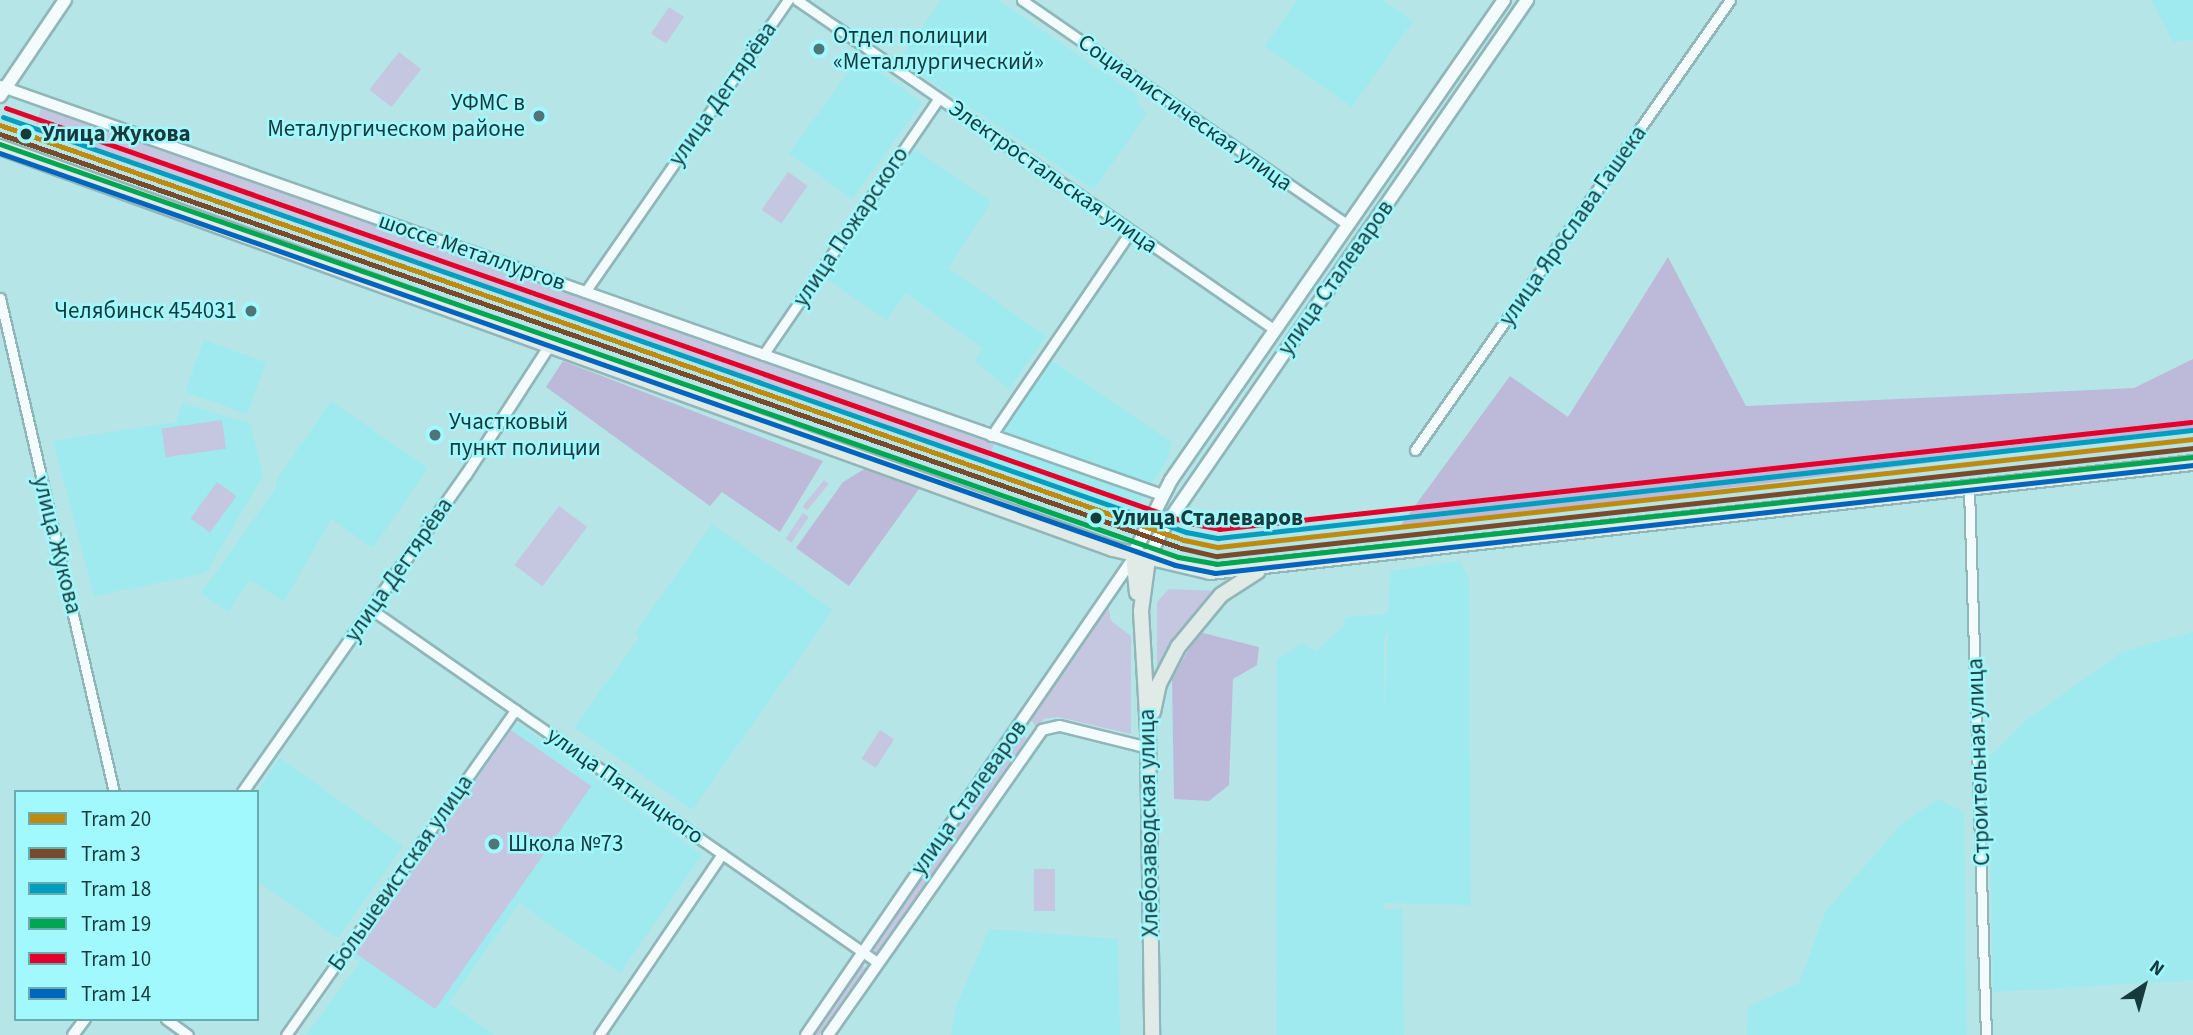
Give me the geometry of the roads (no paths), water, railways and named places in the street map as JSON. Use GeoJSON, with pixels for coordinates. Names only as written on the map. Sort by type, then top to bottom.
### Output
{"type":"FeatureCollection","features":[{"type":"Feature","properties":{"kind":"main road"},"geometry":{"type":"LineString","coordinates":[[1,90],[65,0]]}},
{"type":"Feature","properties":{"kind":"main road","name":"улица Сталеваров"},"geometry":{"type":"LineString","coordinates":[[1132,558],[1162,495],[1504,0]]}},
{"type":"Feature","properties":{"kind":"main road","name":"улица Сталеваров"},"geometry":{"type":"LineString","coordinates":[[1148,559],[1179,506],[1527,0]]}},
{"type":"Feature","properties":{"kind":"main road"},"geometry":{"type":"LineString","coordinates":[[0,147],[1132,558],[1210,572],[2193,464]]}},
{"type":"Feature","properties":{"kind":"main road"},"geometry":{"type":"LineString","coordinates":[[1275,330],[1292,342]]}},
{"type":"Feature","properties":{"kind":"main road","name":"шоссе Металлургов"},"geometry":{"type":"LineString","coordinates":[[1162,495],[1179,506]]}},
{"type":"Feature","properties":{"kind":"main road","name":"Хлебозаводская улица"},"geometry":{"type":"LineString","coordinates":[[1132,558],[1141,611],[1149,741],[1152,1035]]}},
{"type":"Feature","properties":{"kind":"main road","name":"Хлебозаводская улица"},"geometry":{"type":"LineString","coordinates":[[1141,611],[1148,559]]}},
{"type":"Feature","properties":{"kind":"main road"},"geometry":{"type":"LineString","coordinates":[[1149,741],[1158,684],[1178,647],[1221,595],[1263,568]]}},
{"type":"Feature","properties":{"kind":"street","name":"улица Дегтярёва"},"geometry":{"type":"LineString","coordinates":[[585,292],[788,0]]}},
{"type":"Feature","properties":{"kind":"street","name":"Электростальская улица"},"geometry":{"type":"LineString","coordinates":[[797,0],[1275,330]]}},
{"type":"Feature","properties":{"kind":"street","name":"Социалистическая улица"},"geometry":{"type":"LineString","coordinates":[[1022,0],[1348,225]]}},
{"type":"Feature","properties":{"kind":"street","name":"улица Ярослава Гашека"},"geometry":{"type":"LineString","coordinates":[[1415,450],[1730,0]]}},
{"type":"Feature","properties":{"kind":"street","name":"шоссе Металлургов"},"geometry":{"type":"LineString","coordinates":[[1,90],[1162,495]]}},
{"type":"Feature","properties":{"kind":"street","name":"улица Пожарского"},"geometry":{"type":"LineString","coordinates":[[763,355],[939,98]]}},
{"type":"Feature","properties":{"kind":"street"},"geometry":{"type":"LineString","coordinates":[[991,436],[1130,231]]}},
{"type":"Feature","properties":{"kind":"street","name":"улица Жукова"},"geometry":{"type":"LineString","coordinates":[[0,298],[114,790]]}},
{"type":"Feature","properties":{"kind":"street","name":"улица Дегтярёва"},"geometry":{"type":"LineString","coordinates":[[244,790],[372,610],[550,345]]}},
{"type":"Feature","properties":{"kind":"street","name":"Строительная улица"},"geometry":{"type":"LineString","coordinates":[[1969,489],[1986,1035]]}},
{"type":"Feature","properties":{"kind":"street","name":"улица Сталеваров"},"geometry":{"type":"LineString","coordinates":[[806,1035],[1132,558]]}},
{"type":"Feature","properties":{"kind":"street","name":"улица Пятницкого"},"geometry":{"type":"LineString","coordinates":[[372,610],[877,962]]}},
{"type":"Feature","properties":{"kind":"street","name":"Большевистская улица"},"geometry":{"type":"LineString","coordinates":[[286,1035],[515,710]]}},
{"type":"Feature","properties":{"kind":"street"},"geometry":{"type":"LineString","coordinates":[[1024,719],[1036,736],[1046,727],[1060,726],[1149,741]]}},
{"type":"Feature","properties":{"kind":"street","name":"улица Сталеваров"},"geometry":{"type":"LineString","coordinates":[[828,1035],[1036,736]]}},
{"type":"Feature","properties":{"kind":"street"},"geometry":{"type":"LineString","coordinates":[[599,1035],[722,854]]}},
{"type":"Feature","properties":{"kind":"street"},"geometry":{"type":"LineString","coordinates":[[169,1021],[188,1035]]}},
{"type":"Feature","properties":{"kind":"tram line","name":"10"},"geometry":{"type":"LineString","coordinates":[[6,108],[1189,523],[1219,529],[2191,422]]}},
{"type":"Feature","properties":{"kind":"tram line","name":"18"},"geometry":{"type":"LineString","coordinates":[[3,117],[1186,532],[1218,538],[2192,430]]}},
{"type":"Feature","properties":{"kind":"tram line","name":"20"},"geometry":{"type":"LineString","coordinates":[[0,125],[1184,540],[1218,547],[2193,439]]}},
{"type":"Feature","properties":{"kind":"tram line","name":"3"},"geometry":{"type":"LineString","coordinates":[[0,134],[1181,548],[1217,556],[2193,448]]}},
{"type":"Feature","properties":{"kind":"tram line","name":"19"},"geometry":{"type":"LineString","coordinates":[[0,144],[1178,557],[1216,564],[2193,457]]}},
{"type":"Feature","properties":{"kind":"tram line","name":"14"},"geometry":{"type":"LineString","coordinates":[[0,153],[1175,565],[1215,573],[2193,465]]}},
{"type":"Feature","properties":{"kind":"place","name":"Отдел полиции «Металлургический»"},"geometry":{"type":"Point","coordinates":[819,49]}},
{"type":"Feature","properties":{"kind":"place","name":"УФМС в Металургическом районе"},"geometry":{"type":"Point","coordinates":[539,116]}},
{"type":"Feature","properties":{"kind":"place","name":"Улица Жукова"},"geometry":{"type":"Point","coordinates":[26,134]}},
{"type":"Feature","properties":{"kind":"place","name":"Челябинск 454031"},"geometry":{"type":"Point","coordinates":[251,311]}},
{"type":"Feature","properties":{"kind":"place","name":"Участковый пункт полиции"},"geometry":{"type":"Point","coordinates":[435,435]}},
{"type":"Feature","properties":{"kind":"place","name":"Улица Сталеваров"},"geometry":{"type":"Point","coordinates":[1096,518]}},
{"type":"Feature","properties":{"kind":"place","name":"Школа №73"},"geometry":{"type":"Point","coordinates":[494,844]}}]}
